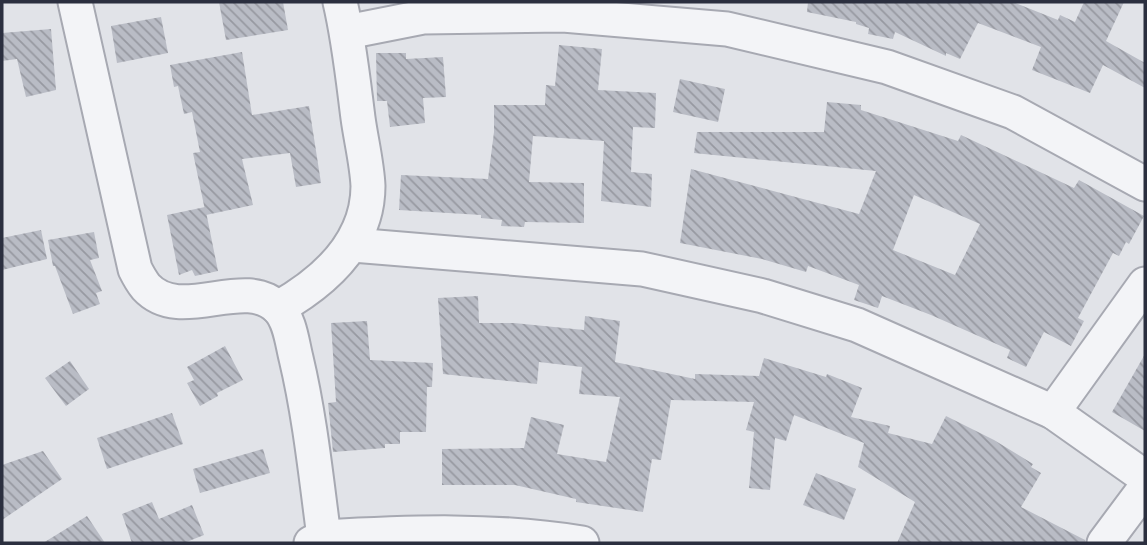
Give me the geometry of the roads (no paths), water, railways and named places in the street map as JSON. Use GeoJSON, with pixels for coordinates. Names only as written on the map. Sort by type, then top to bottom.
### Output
{"type":"FeatureCollection","features":[{"type":"Feature","properties":{"kind":"street"},"geometry":{"type":"LineString","coordinates":[[75,2],[135,270],[147,288],[165,300],[188,303],[235,296],[258,298],[278,308],[289,328],[307,403],[318,540],[413,532],[535,536],[582,543]]}},
{"type":"Feature","properties":{"kind":"street"},"geometry":{"type":"LineString","coordinates":[[278,308],[306,292],[330,271],[353,245],[363,217],[368,187],[344,17],[563,15],[727,29],[887,67],[1013,112],[1145,184]]}},
{"type":"Feature","properties":{"kind":"street"},"geometry":{"type":"LineString","coordinates":[[353,245],[642,269],[762,296],[856,325],[1054,412],[1145,477]]}},
{"type":"Feature","properties":{"kind":"street"},"geometry":{"type":"LineString","coordinates":[[1054,412],[1145,284]]}},
{"type":"Feature","properties":{"kind":"street"},"geometry":{"type":"LineString","coordinates":[[1104,543],[1145,488]]}}]}
